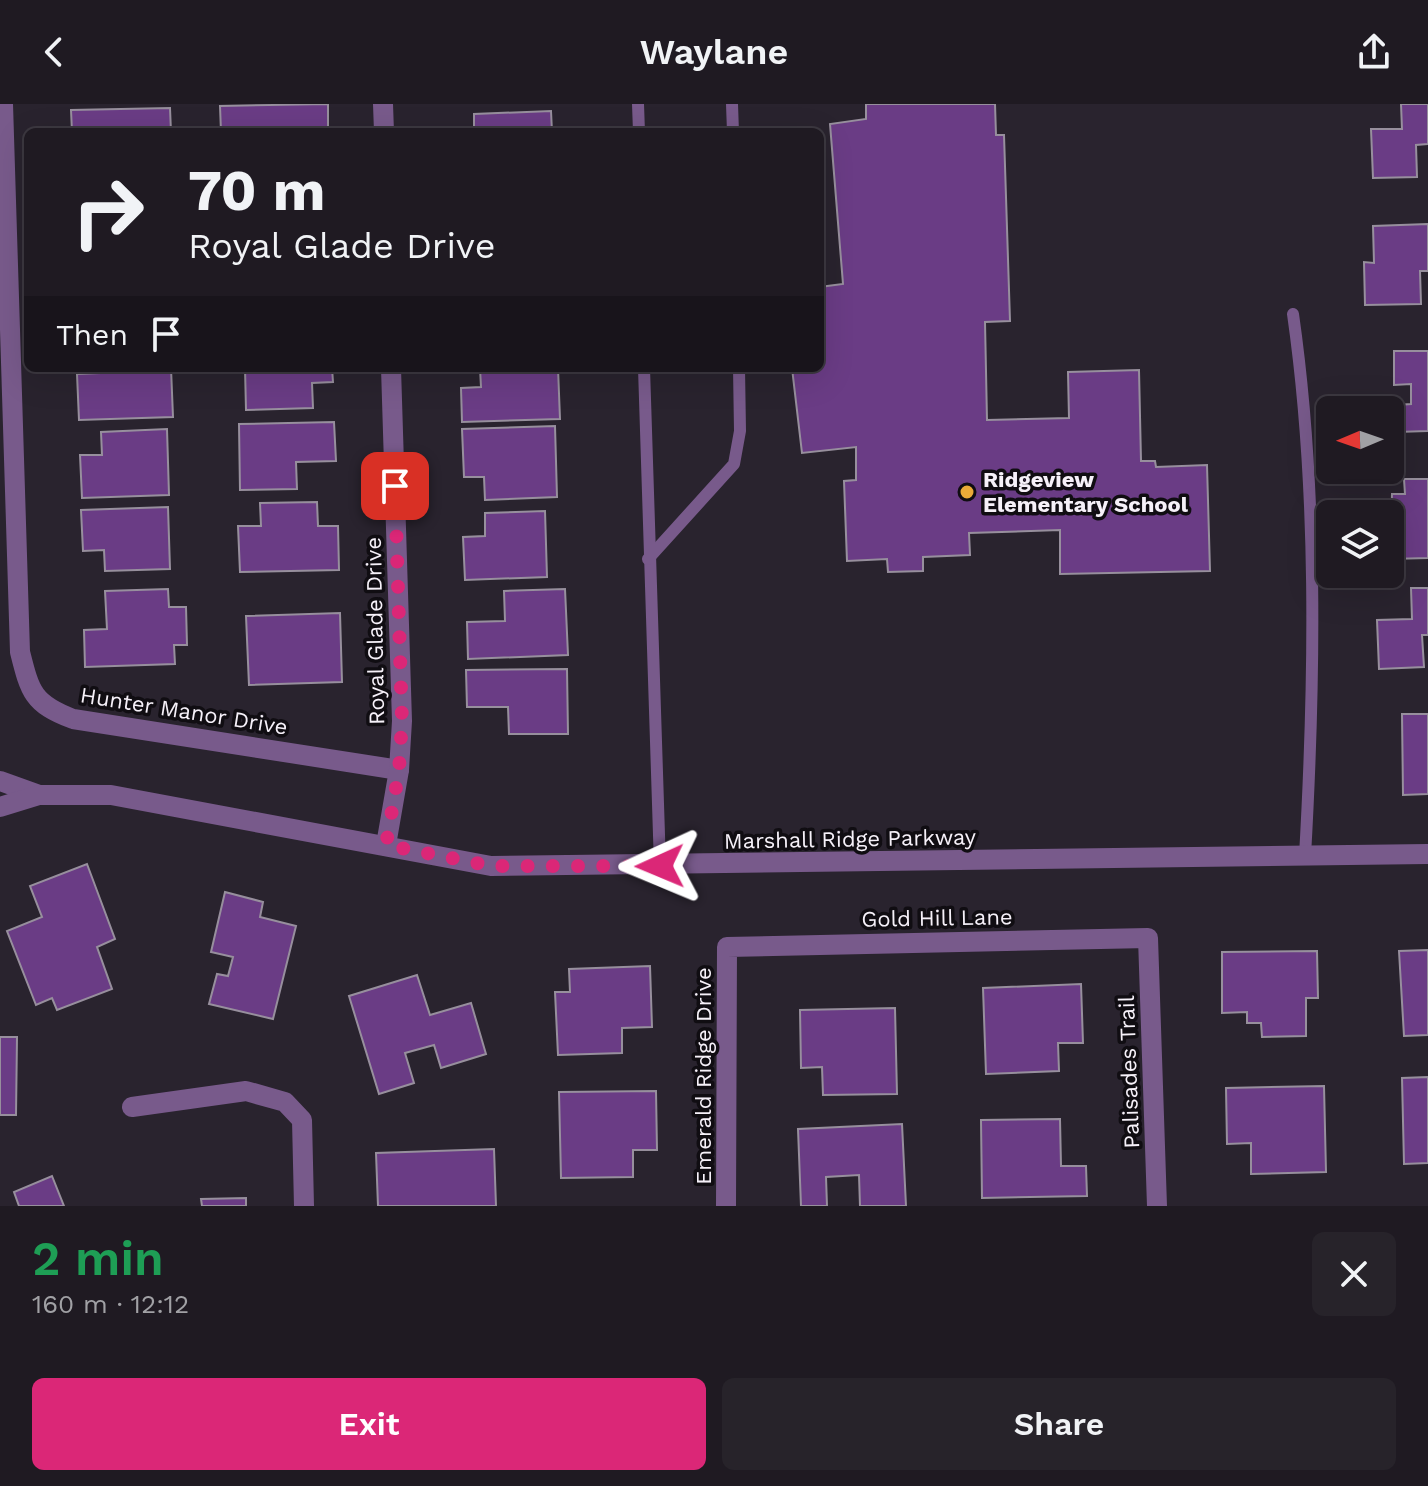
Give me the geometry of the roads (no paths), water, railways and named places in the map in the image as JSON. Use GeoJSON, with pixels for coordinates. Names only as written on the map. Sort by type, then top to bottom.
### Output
{"type":"FeatureCollection","features":[{"type":"Feature","properties":{"kind":"street","name":"Hunter Manor Drive"},"geometry":{"type":"LineString","coordinates":[[3,104],[20,652],[30,692],[50,711],[73,719],[399,770]]}},
{"type":"Feature","properties":{"kind":"street"},"geometry":{"type":"LineString","coordinates":[[383,104],[384,128]]}},
{"type":"Feature","properties":{"kind":"street","name":"Royal Glade Drive"},"geometry":{"type":"LineString","coordinates":[[386,845],[399,770],[402,721],[391,372]]}},
{"type":"Feature","properties":{"kind":"street","name":"Marshall Ridge Parkway"},"geometry":{"type":"LineString","coordinates":[[0,781],[39,795]]}},
{"type":"Feature","properties":{"kind":"street","name":"Marshall Ridge Parkway"},"geometry":{"type":"LineString","coordinates":[[0,807],[39,795],[111,795],[491,866],[1428,854]]}},
{"type":"Feature","properties":{"kind":"street","name":"Gold Hill Lane"},"geometry":{"type":"LineString","coordinates":[[727,947],[1148,938]]}},
{"type":"Feature","properties":{"kind":"street","name":"Palisades Trail"},"geometry":{"type":"LineString","coordinates":[[1148,938],[1157,1206]]}},
{"type":"Feature","properties":{"kind":"street","name":"Emerald Ridge Drive"},"geometry":{"type":"LineString","coordinates":[[726,1206],[727,947]]}},
{"type":"Feature","properties":{"kind":"street"},"geometry":{"type":"LineString","coordinates":[[132,1107],[246,1091],[285,1102],[302,1120],[304,1206]]}},
{"type":"Feature","properties":{"kind":"lane"},"geometry":{"type":"LineString","coordinates":[[638,104],[639,128]]}},
{"type":"Feature","properties":{"kind":"lane"},"geometry":{"type":"LineString","coordinates":[[732,104],[733,128]]}},
{"type":"Feature","properties":{"kind":"lane"},"geometry":{"type":"LineString","coordinates":[[1293,314],[1308,439],[1310,726],[1305,856]]}},
{"type":"Feature","properties":{"kind":"lane"},"geometry":{"type":"LineString","coordinates":[[644,372],[660,866]]}},
{"type":"Feature","properties":{"kind":"lane"},"geometry":{"type":"LineString","coordinates":[[648,559],[734,464],[740,431],[739,372]]}},
{"type":"Feature","properties":{"kind":"place","name":"Ridgeview Elementary School"},"geometry":{"type":"Point","coordinates":[967,492]}}]}
